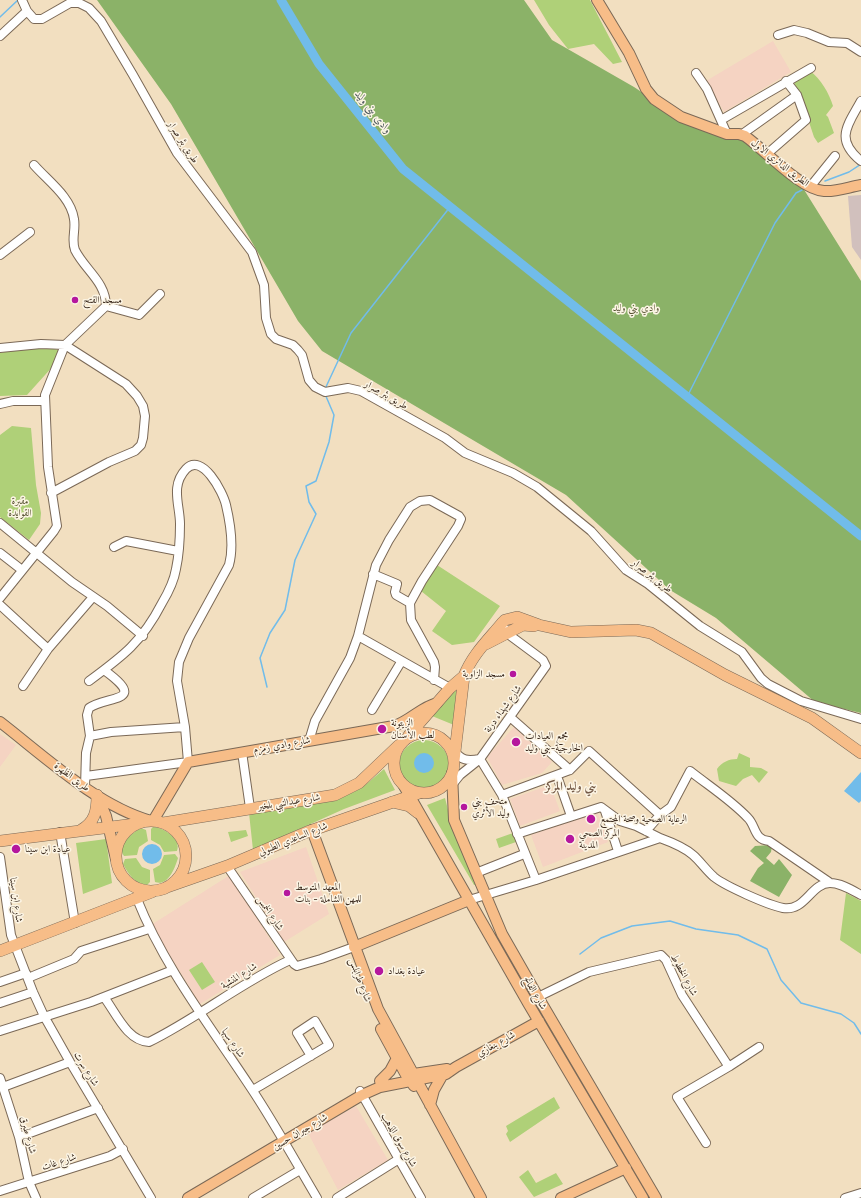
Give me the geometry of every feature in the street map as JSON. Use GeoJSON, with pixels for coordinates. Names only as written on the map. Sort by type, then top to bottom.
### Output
{"type":"FeatureCollection","features":[{"type":"Feature","properties":{"kind":"highway"},"geometry":{"type":"LineString","coordinates":[[452,773],[464,676],[479,649],[502,624],[509,619],[578,632],[636,630],[651,633],[725,675],[812,718],[861,753]]}},
{"type":"Feature","properties":{"kind":"highway"},"geometry":{"type":"LineString","coordinates":[[479,649],[508,634],[520,622]]}},
{"type":"Feature","properties":{"kind":"highway","name":"شارع عبدالنبي بلخير"},"geometry":{"type":"LineString","coordinates":[[155,822],[335,795],[343,792],[359,783],[402,741],[450,688],[464,676]]}},
{"type":"Feature","properties":{"kind":"highway"},"geometry":{"type":"LineString","coordinates":[[406,791],[395,773],[393,764],[394,756],[402,741],[422,732],[433,734],[447,744],[454,755]]}},
{"type":"Feature","properties":{"kind":"highway"},"geometry":{"type":"LineString","coordinates":[[846,743],[861,743]]}},
{"type":"Feature","properties":{"kind":"highway","name":"شارع الساعدي الطبولي"},"geometry":{"type":"LineString","coordinates":[[167,887],[227,866],[310,831],[392,802],[406,791],[419,793],[439,789],[446,783],[452,773]]}},
{"type":"Feature","properties":{"kind":"highway"},"geometry":{"type":"LineString","coordinates":[[81,830],[92,822],[96,814],[96,795]]}},
{"type":"Feature","properties":{"kind":"highway"},"geometry":{"type":"LineString","coordinates":[[392,802],[409,806],[418,814]]}},
{"type":"Feature","properties":{"kind":"highway"},"geometry":{"type":"LineString","coordinates":[[0,841],[60,832],[155,822],[176,832],[181,838],[186,851],[186,858],[182,872],[173,883],[167,887],[0,951]]}},
{"type":"Feature","properties":{"kind":"highway"},"geometry":{"type":"LineString","coordinates":[[139,823],[126,831],[122,837],[118,844],[116,858],[120,872],[129,884],[142,890],[156,890]]}},
{"type":"Feature","properties":{"kind":"main road","name":"الطريق الدائري الاول"},"geometry":{"type":"LineString","coordinates":[[598,0],[602,11],[629,53],[646,89],[654,98],[681,117],[727,134],[741,135],[750,140],[784,169],[810,187],[823,191],[830,191],[861,184]]}},
{"type":"Feature","properties":{"kind":"main road","name":"شارع وادي زمزم"},"geometry":{"type":"LineString","coordinates":[[188,762],[394,726],[406,721],[428,706],[437,703]]}},
{"type":"Feature","properties":{"kind":"main road","name":"طريق الظهرة"},"geometry":{"type":"LineString","coordinates":[[0,722],[96,795],[123,811],[155,822]]}},
{"type":"Feature","properties":{"kind":"main road"},"geometry":{"type":"LineString","coordinates":[[155,822],[188,762]]}},
{"type":"Feature","properties":{"kind":"main road","name":"شارع الفاتح"},"geometry":{"type":"LineString","coordinates":[[452,773],[454,820],[509,946],[656,1198]]}},
{"type":"Feature","properties":{"kind":"main road","name":"شارع الفاتح"},"geometry":{"type":"LineString","coordinates":[[406,791],[418,814],[643,1198]]}},
{"type":"Feature","properties":{"kind":"main road"},"geometry":{"type":"LineString","coordinates":[[96,795],[109,827],[116,858]]}},
{"type":"Feature","properties":{"kind":"main road","name":"شارع طرابلس"},"geometry":{"type":"LineString","coordinates":[[310,831],[351,948],[367,999],[397,1058],[436,1117]]}},
{"type":"Feature","properties":{"kind":"main road"},"geometry":{"type":"LineString","coordinates":[[351,948],[469,900]]}},
{"type":"Feature","properties":{"kind":"main road"},"geometry":{"type":"LineString","coordinates":[[498,951],[509,946]]}},
{"type":"Feature","properties":{"kind":"main road","name":"شارع طرابلس"},"geometry":{"type":"LineString","coordinates":[[351,948],[378,1009],[409,1064],[410,1079],[430,1105],[481,1198]]}},
{"type":"Feature","properties":{"kind":"main road","name":"شارع بنغازي"},"geometry":{"type":"LineString","coordinates":[[442,1076],[539,1021]]}},
{"type":"Feature","properties":{"kind":"main road"},"geometry":{"type":"LineString","coordinates":[[361,1093],[380,1081],[390,1071],[397,1058]]}},
{"type":"Feature","properties":{"kind":"main road"},"geometry":{"type":"LineString","coordinates":[[409,1064],[424,1072]]}},
{"type":"Feature","properties":{"kind":"main road"},"geometry":{"type":"LineString","coordinates":[[361,1093],[410,1079],[424,1072],[454,1068]]}},
{"type":"Feature","properties":{"kind":"main road"},"geometry":{"type":"LineString","coordinates":[[380,1081],[442,1076]]}},
{"type":"Feature","properties":{"kind":"main road"},"geometry":{"type":"LineString","coordinates":[[430,1105],[437,1083],[442,1076]]}},
{"type":"Feature","properties":{"kind":"main road","name":"شارع جبران حسين"},"geometry":{"type":"LineString","coordinates":[[188,1198],[330,1114],[361,1093]]}},
{"type":"Feature","properties":{"kind":"main road"},"geometry":{"type":"LineString","coordinates":[[561,1198],[626,1168]]}},
{"type":"Feature","properties":{"kind":"street"},"geometry":{"type":"LineString","coordinates":[[0,36],[27,11],[22,0]]}},
{"type":"Feature","properties":{"kind":"street","name":"طريق بئر صرار"},"geometry":{"type":"LineString","coordinates":[[27,11],[34,18],[42,19],[70,3],[79,2],[89,8],[101,21],[177,153],[252,252],[264,285],[267,327],[276,339],[293,345],[302,355],[309,380],[315,387],[325,392],[356,389],[445,438],[465,453],[513,473],[532,484],[591,531],[626,570],[648,584],[700,626],[742,652],[761,678],[768,684],[801,701],[861,719]]}},
{"type":"Feature","properties":{"kind":"street"},"geometry":{"type":"LineString","coordinates":[[778,35],[794,30],[808,33],[829,42],[846,43],[861,52]]}},
{"type":"Feature","properties":{"kind":"street"},"geometry":{"type":"LineString","coordinates":[[721,120],[786,81],[811,68]]}},
{"type":"Feature","properties":{"kind":"street"},"geometry":{"type":"LineString","coordinates":[[696,73],[707,89],[727,134]]}},
{"type":"Feature","properties":{"kind":"street"},"geometry":{"type":"LineString","coordinates":[[767,154],[806,120],[797,95],[786,81]]}},
{"type":"Feature","properties":{"kind":"street"},"geometry":{"type":"LineString","coordinates":[[741,135],[797,95]]}},
{"type":"Feature","properties":{"kind":"street"},"geometry":{"type":"LineString","coordinates":[[861,101],[847,125],[845,138],[850,150],[861,161]]}},
{"type":"Feature","properties":{"kind":"street"},"geometry":{"type":"LineString","coordinates":[[810,187],[835,156]]}},
{"type":"Feature","properties":{"kind":"street"},"geometry":{"type":"LineString","coordinates":[[34,165],[68,202],[75,221],[73,242],[75,250],[102,287],[106,295],[106,306],[65,345],[51,377],[45,401],[51,494],[57,526],[0,599],[48,649]]}},
{"type":"Feature","properties":{"kind":"street"},"geometry":{"type":"LineString","coordinates":[[0,255],[30,232]]}},
{"type":"Feature","properties":{"kind":"street"},"geometry":{"type":"LineString","coordinates":[[106,306],[139,315],[160,294]]}},
{"type":"Feature","properties":{"kind":"street"},"geometry":{"type":"LineString","coordinates":[[0,348],[41,344],[65,345],[113,374],[138,396],[143,406],[145,416],[144,438],[141,446],[135,451],[109,462],[51,494]]}},
{"type":"Feature","properties":{"kind":"street"},"geometry":{"type":"LineString","coordinates":[[0,404],[13,401],[45,401]]}},
{"type":"Feature","properties":{"kind":"street"},"geometry":{"type":"LineString","coordinates":[[86,776],[188,762],[186,727],[178,686],[179,662],[189,638],[231,559],[226,503],[216,484],[204,468],[199,464],[193,465],[186,469],[177,484],[176,495],[180,522],[176,571],[151,624],[133,647],[89,682]]}},
{"type":"Feature","properties":{"kind":"street"},"geometry":{"type":"LineString","coordinates":[[309,741],[315,721],[350,658],[358,636],[373,574],[380,554],[410,507],[415,503],[424,500],[430,500],[459,516],[460,519],[458,526],[422,581],[410,603],[413,624],[436,668],[434,680]]}},
{"type":"Feature","properties":{"kind":"street"},"geometry":{"type":"LineString","coordinates":[[0,524],[92,597],[107,606],[143,636]]}},
{"type":"Feature","properties":{"kind":"street"},"geometry":{"type":"LineString","coordinates":[[114,547],[126,541],[178,551]]}},
{"type":"Feature","properties":{"kind":"street"},"geometry":{"type":"LineString","coordinates":[[0,553],[22,570]]}},
{"type":"Feature","properties":{"kind":"street"},"geometry":{"type":"LineString","coordinates":[[373,574],[397,584],[395,592],[396,595],[410,603]]}},
{"type":"Feature","properties":{"kind":"street"},"geometry":{"type":"LineString","coordinates":[[22,686],[48,649],[92,597]]}},
{"type":"Feature","properties":{"kind":"street"},"geometry":{"type":"LineString","coordinates":[[520,622],[522,644]]}},
{"type":"Feature","properties":{"kind":"street"},"geometry":{"type":"LineString","coordinates":[[502,624],[508,634],[522,644]]}},
{"type":"Feature","properties":{"kind":"street"},"geometry":{"type":"LineString","coordinates":[[358,636],[401,662],[450,688]]}},
{"type":"Feature","properties":{"kind":"street","name":"شارع شهداء درنة"},"geometry":{"type":"LineString","coordinates":[[452,785],[460,775],[480,759],[546,666],[543,660],[522,644]]}},
{"type":"Feature","properties":{"kind":"street"},"geometry":{"type":"LineString","coordinates":[[372,710],[401,662]]}},
{"type":"Feature","properties":{"kind":"street"},"geometry":{"type":"LineString","coordinates":[[85,787],[86,752],[90,736],[87,715],[89,708],[119,698],[124,691],[119,681],[104,670]]}},
{"type":"Feature","properties":{"kind":"street"},"geometry":{"type":"LineString","coordinates":[[510,718],[570,770]]}},
{"type":"Feature","properties":{"kind":"street"},"geometry":{"type":"LineString","coordinates":[[90,736],[111,732],[186,727]]}},
{"type":"Feature","properties":{"kind":"street"},"geometry":{"type":"LineString","coordinates":[[502,795],[570,770],[588,751],[660,815]]}},
{"type":"Feature","properties":{"kind":"street"},"geometry":{"type":"LineString","coordinates":[[242,752],[250,808]]}},
{"type":"Feature","properties":{"kind":"street"},"geometry":{"type":"LineString","coordinates":[[454,755],[463,760],[480,759],[502,795],[524,854],[536,880]]}},
{"type":"Feature","properties":{"kind":"street"},"geometry":{"type":"LineString","coordinates":[[646,831],[660,815],[671,807],[690,770],[749,818],[758,836],[763,841],[769,841],[829,882],[843,886],[861,895]]}},
{"type":"Feature","properties":{"kind":"street"},"geometry":{"type":"LineString","coordinates":[[557,776],[571,816]]}},
{"type":"Feature","properties":{"kind":"street"},"geometry":{"type":"LineString","coordinates":[[517,834],[571,816],[601,808],[620,821],[646,831],[692,854],[715,877],[752,896],[784,908],[792,908],[800,904],[819,887],[829,882]]}},
{"type":"Feature","properties":{"kind":"street"},"geometry":{"type":"LineString","coordinates":[[605,811],[618,851]]}},
{"type":"Feature","properties":{"kind":"street"},"geometry":{"type":"LineString","coordinates":[[60,832],[75,923]]}},
{"type":"Feature","properties":{"kind":"street"},"geometry":{"type":"LineString","coordinates":[[469,900],[536,880],[618,851],[626,851],[660,838]]}},
{"type":"Feature","properties":{"kind":"street"},"geometry":{"type":"LineString","coordinates":[[476,873],[524,854]]}},
{"type":"Feature","properties":{"kind":"street","name":"شارع ابن سينا"},"geometry":{"type":"LineString","coordinates":[[0,857],[11,935],[15,946]]}},
{"type":"Feature","properties":{"kind":"street","name":"شارع الخمس"},"geometry":{"type":"LineString","coordinates":[[227,866],[290,960]]}},
{"type":"Feature","properties":{"kind":"street","name":"شارع سبها"},"geometry":{"type":"LineString","coordinates":[[137,899],[149,929],[173,970],[253,1090],[317,1198]]}},
{"type":"Feature","properties":{"kind":"street"},"geometry":{"type":"LineString","coordinates":[[0,982],[27,976],[74,959],[81,951],[149,929]]}},
{"type":"Feature","properties":{"kind":"street","name":"شارع سرت"},"geometry":{"type":"LineString","coordinates":[[15,946],[44,1016],[151,1198]]}},
{"type":"Feature","properties":{"kind":"street"},"geometry":{"type":"LineString","coordinates":[[290,960],[297,966],[351,948]]}},
{"type":"Feature","properties":{"kind":"street","name":"شارع الخطوط"},"geometry":{"type":"LineString","coordinates":[[538,997],[589,972],[662,955],[666,960],[682,995],[725,1061],[730,1066]]}},
{"type":"Feature","properties":{"kind":"street","name":"شارع المنشية"},"geometry":{"type":"LineString","coordinates":[[104,997],[129,1033],[142,1042],[149,1042],[201,1013],[267,970],[290,960]]}},
{"type":"Feature","properties":{"kind":"street"},"geometry":{"type":"LineString","coordinates":[[0,1031],[104,997],[173,970]]}},
{"type":"Feature","properties":{"kind":"street"},"geometry":{"type":"LineString","coordinates":[[0,1003],[33,992]]}},
{"type":"Feature","properties":{"kind":"street"},"geometry":{"type":"LineString","coordinates":[[706,1143],[678,1097],[759,1047]]}},
{"type":"Feature","properties":{"kind":"street"},"geometry":{"type":"LineString","coordinates":[[253,1090],[311,1056]]}},
{"type":"Feature","properties":{"kind":"street"},"geometry":{"type":"LineString","coordinates":[[3,1088],[70,1062]]}},
{"type":"Feature","properties":{"kind":"street","name":"شارع طبرق"},"geometry":{"type":"LineString","coordinates":[[0,1078],[19,1136],[29,1182],[36,1198]]}},
{"type":"Feature","properties":{"kind":"street","name":"شارع سوق الذهب"},"geometry":{"type":"LineString","coordinates":[[361,1093],[421,1198]]}},
{"type":"Feature","properties":{"kind":"street"},"geometry":{"type":"LineString","coordinates":[[19,1136],[98,1108]]}},
{"type":"Feature","properties":{"kind":"street","name":"شارع غات"},"geometry":{"type":"LineString","coordinates":[[0,1191],[110,1156],[123,1149]]}},
{"type":"Feature","properties":{"kind":"street"},"geometry":{"type":"LineString","coordinates":[[337,1198],[399,1160]]}},
{"type":"Feature","properties":{"kind":"street"},"geometry":{"type":"LineString","coordinates":[[254,1198],[300,1170]]}},
{"type":"Feature","properties":{"kind":"street"},"geometry":{"type":"LineString","coordinates":[[845,1198],[861,1193]]}},
{"type":"Feature","properties":{"kind":"shaded area"},"geometry":{"type":"Polygon","coordinates":[[[773,41],[791,72],[724,112],[706,81],[773,41]]]}},
{"type":"Feature","properties":{"kind":"shaded area"},"geometry":{"type":"Polygon","coordinates":[[[861,195],[861,260],[852,247],[848,196],[861,195]]]}},
{"type":"Feature","properties":{"kind":"shaded area","name":"مجمع العيادات الخارجية-بني وليد"},"geometry":{"type":"Polygon","coordinates":[[[514,727],[552,762],[542,773],[502,785],[487,757],[514,727]]]}},
{"type":"Feature","properties":{"kind":"shaded area"},"geometry":{"type":"Polygon","coordinates":[[[0,734],[16,745],[0,767],[0,734]]]}},
{"type":"Feature","properties":{"kind":"shaded area"},"geometry":{"type":"Polygon","coordinates":[[[550,785],[560,811],[520,826],[510,799],[550,785]]]}},
{"type":"Feature","properties":{"kind":"shaded area","name":"المركز الصحي المدينة"},"geometry":{"type":"Polygon","coordinates":[[[597,811],[608,842],[543,867],[531,835],[597,811]]]}},
{"type":"Feature","properties":{"kind":"shaded area","name":"المعهد المتوسط للمهن الشاملة - بنات"},"geometry":{"type":"Polygon","coordinates":[[[306,847],[329,914],[284,942],[240,872],[306,847]]]}},
{"type":"Feature","properties":{"kind":"shaded area"},"geometry":{"type":"Polygon","coordinates":[[[230,875],[280,955],[200,1004],[151,925],[230,875]]]}},
{"type":"Feature","properties":{"kind":"shaded area"},"geometry":{"type":"Polygon","coordinates":[[[356,1106],[388,1160],[338,1190],[308,1133],[356,1106]]]}},
{"type":"Feature","properties":{"kind":"green space","name":"وادي بني وليد"},"geometry":{"type":"Polygon","coordinates":[[[97,0],[524,0],[552,40],[634,87],[667,109],[734,133],[803,188],[861,281],[861,713],[815,702],[716,618],[670,590],[566,495],[322,351],[298,321],[171,104],[97,0]]]}},
{"type":"Feature","properties":{"kind":"green space"},"geometry":{"type":"Polygon","coordinates":[[[534,0],[590,0],[622,62],[613,64],[594,44],[568,49],[549,25],[534,0]]]}},
{"type":"Feature","properties":{"kind":"green space"},"geometry":{"type":"Polygon","coordinates":[[[810,71],[818,78],[824,87],[833,106],[826,115],[834,133],[818,143],[814,137],[793,80],[810,71]]]}},
{"type":"Feature","properties":{"kind":"green space"},"geometry":{"type":"Polygon","coordinates":[[[48,348],[59,350],[54,365],[27,395],[0,396],[0,353],[48,348]]]}},
{"type":"Feature","properties":{"kind":"green space","name":"مقبرة القوايدة"},"geometry":{"type":"Polygon","coordinates":[[[12,426],[31,428],[36,485],[41,513],[40,524],[29,540],[0,517],[0,435],[12,426]]]}},
{"type":"Feature","properties":{"kind":"green space"},"geometry":{"type":"Polygon","coordinates":[[[437,565],[500,606],[474,642],[452,645],[432,631],[446,611],[421,591],[437,565]]]}},
{"type":"Feature","properties":{"kind":"green space"},"geometry":{"type":"Polygon","coordinates":[[[457,688],[454,725],[432,716],[457,688]]]}},
{"type":"Feature","properties":{"kind":"green space"},"geometry":{"type":"Polygon","coordinates":[[[424,740],[434,742],[442,747],[447,755],[449,765],[447,775],[442,783],[434,788],[424,790],[414,788],[406,783],[401,775],[399,765],[401,755],[406,747],[414,742],[424,740]]]}},
{"type":"Feature","properties":{"kind":"green space"},"geometry":{"type":"Polygon","coordinates":[[[739,753],[750,758],[750,767],[761,768],[768,772],[759,783],[752,775],[743,779],[736,786],[719,781],[717,769],[726,761],[737,759],[739,753]]]}},
{"type":"Feature","properties":{"kind":"green space"},"geometry":{"type":"Polygon","coordinates":[[[384,769],[395,790],[344,809],[253,850],[249,813],[313,804],[338,798],[359,789],[384,769]]]}},
{"type":"Feature","properties":{"kind":"green space"},"geometry":{"type":"Polygon","coordinates":[[[445,798],[451,822],[477,885],[474,885],[427,805],[445,798]]]}},
{"type":"Feature","properties":{"kind":"green space"},"geometry":{"type":"Polygon","coordinates":[[[153,827],[162,829],[171,834],[177,842],[177,851],[164,852],[160,845],[151,840],[151,829],[153,827]]]}},
{"type":"Feature","properties":{"kind":"green space"},"geometry":{"type":"Polygon","coordinates":[[[141,828],[146,830],[148,841],[139,847],[137,855],[124,856],[122,852],[123,844],[133,833],[141,828]]]}},
{"type":"Feature","properties":{"kind":"green space"},"geometry":{"type":"Polygon","coordinates":[[[246,830],[248,836],[231,842],[228,832],[246,830]]]}},
{"type":"Feature","properties":{"kind":"green space"},"geometry":{"type":"Polygon","coordinates":[[[513,833],[516,842],[499,848],[496,839],[513,833]]]}},
{"type":"Feature","properties":{"kind":"green space"},"geometry":{"type":"Polygon","coordinates":[[[106,839],[112,883],[83,894],[76,843],[106,839]]]}},
{"type":"Feature","properties":{"kind":"green space"},"geometry":{"type":"Polygon","coordinates":[[[755,846],[772,846],[771,852],[766,858],[774,865],[779,859],[792,875],[779,897],[750,881],[758,868],[764,863],[750,851],[755,846]]]}},
{"type":"Feature","properties":{"kind":"green space"},"geometry":{"type":"Polygon","coordinates":[[[175,854],[178,858],[170,876],[164,882],[155,882],[153,869],[160,865],[164,855],[175,854]]]}},
{"type":"Feature","properties":{"kind":"green space"},"geometry":{"type":"Polygon","coordinates":[[[136,858],[142,867],[150,870],[150,882],[147,885],[135,881],[123,864],[125,859],[136,858]]]}},
{"type":"Feature","properties":{"kind":"green space"},"geometry":{"type":"Polygon","coordinates":[[[846,893],[861,901],[861,954],[840,940],[846,893]]]}},
{"type":"Feature","properties":{"kind":"green space"},"geometry":{"type":"Polygon","coordinates":[[[202,962],[215,982],[202,990],[189,970],[202,962]]]}},
{"type":"Feature","properties":{"kind":"green space"},"geometry":{"type":"Polygon","coordinates":[[[554,1097],[560,1108],[510,1142],[506,1134],[508,1131],[506,1126],[554,1097]]]}},
{"type":"Feature","properties":{"kind":"green space"},"geometry":{"type":"Polygon","coordinates":[[[528,1170],[536,1183],[556,1173],[563,1184],[534,1197],[519,1177],[528,1170]]]}},
{"type":"Feature","properties":{"kind":"water"},"geometry":{"type":"Polygon","coordinates":[[[424,753],[431,756],[434,763],[431,770],[424,773],[417,770],[414,763],[417,756],[424,753]]]}},
{"type":"Feature","properties":{"kind":"water"},"geometry":{"type":"Polygon","coordinates":[[[861,772],[861,801],[859,803],[844,791],[861,772]]]}},
{"type":"Feature","properties":{"kind":"water"},"geometry":{"type":"Polygon","coordinates":[[[152,844],[159,847],[162,854],[159,861],[152,864],[145,861],[142,854],[145,847],[152,844]]]}},
{"type":"Feature","properties":{"kind":"waterway"},"geometry":{"type":"LineString","coordinates":[[0,17],[18,0]]}},
{"type":"Feature","properties":{"kind":"waterway","name":"وادي بني وليد"},"geometry":{"type":"LineString","coordinates":[[281,0],[319,64],[403,169],[861,536]]}},
{"type":"Feature","properties":{"kind":"waterway"},"geometry":{"type":"LineString","coordinates":[[825,181],[849,172],[861,164]]}},
{"type":"Feature","properties":{"kind":"waterway"},"geometry":{"type":"LineString","coordinates":[[687,397],[775,223],[796,193],[802,190]]}},
{"type":"Feature","properties":{"kind":"waterway"},"geometry":{"type":"LineString","coordinates":[[325,389],[351,333],[450,207]]}},
{"type":"Feature","properties":{"kind":"waterway"},"geometry":{"type":"LineString","coordinates":[[267,687],[260,658],[270,633],[285,610],[295,560],[316,514],[309,502],[306,486],[316,481],[329,442],[334,415],[325,394]]}},
{"type":"Feature","properties":{"kind":"waterway"},"geometry":{"type":"LineString","coordinates":[[580,954],[601,938],[632,926],[670,921],[696,929],[738,935],[767,949],[781,980],[801,1003],[841,1014],[854,1023],[861,1034]]}},
{"type":"Feature","properties":{"kind":"place","name":"مسجد الفتح"},"geometry":{"type":"Point","coordinates":[75,300]}},
{"type":"Feature","properties":{"kind":"place","name":"مسجد الزاوية"},"geometry":{"type":"Point","coordinates":[513,674]}},
{"type":"Feature","properties":{"kind":"place","name":"الزيتونة لطب الأسنان"},"geometry":{"type":"Point","coordinates":[382,729]}},
{"type":"Feature","properties":{"kind":"place","name":"مجمع العيادات الخارجية-بني وليد"},"geometry":{"type":"Point","coordinates":[516,742]}},
{"type":"Feature","properties":{"kind":"place","name":"متحف بني وليد الأثري"},"geometry":{"type":"Point","coordinates":[464,807]}},
{"type":"Feature","properties":{"kind":"place","name":"الرعاية الصحية وصحة المجتمع"},"geometry":{"type":"Point","coordinates":[591,819]}},
{"type":"Feature","properties":{"kind":"place","name":"المركز الصحي المدينة"},"geometry":{"type":"Point","coordinates":[570,839]}},
{"type":"Feature","properties":{"kind":"place","name":"عيادة ابن سينا"},"geometry":{"type":"Point","coordinates":[16,849]}},
{"type":"Feature","properties":{"kind":"place","name":"المعهد المتوسط للمهن الشاملة - بنات"},"geometry":{"type":"Point","coordinates":[287,893]}},
{"type":"Feature","properties":{"kind":"place","name":"عيادة بغداد"},"geometry":{"type":"Point","coordinates":[379,971]}},
{"type":"Feature","properties":{"kind":"district","name":"بني وليد المركز"},"geometry":{"type":"Point","coordinates":[571,787]}}]}
